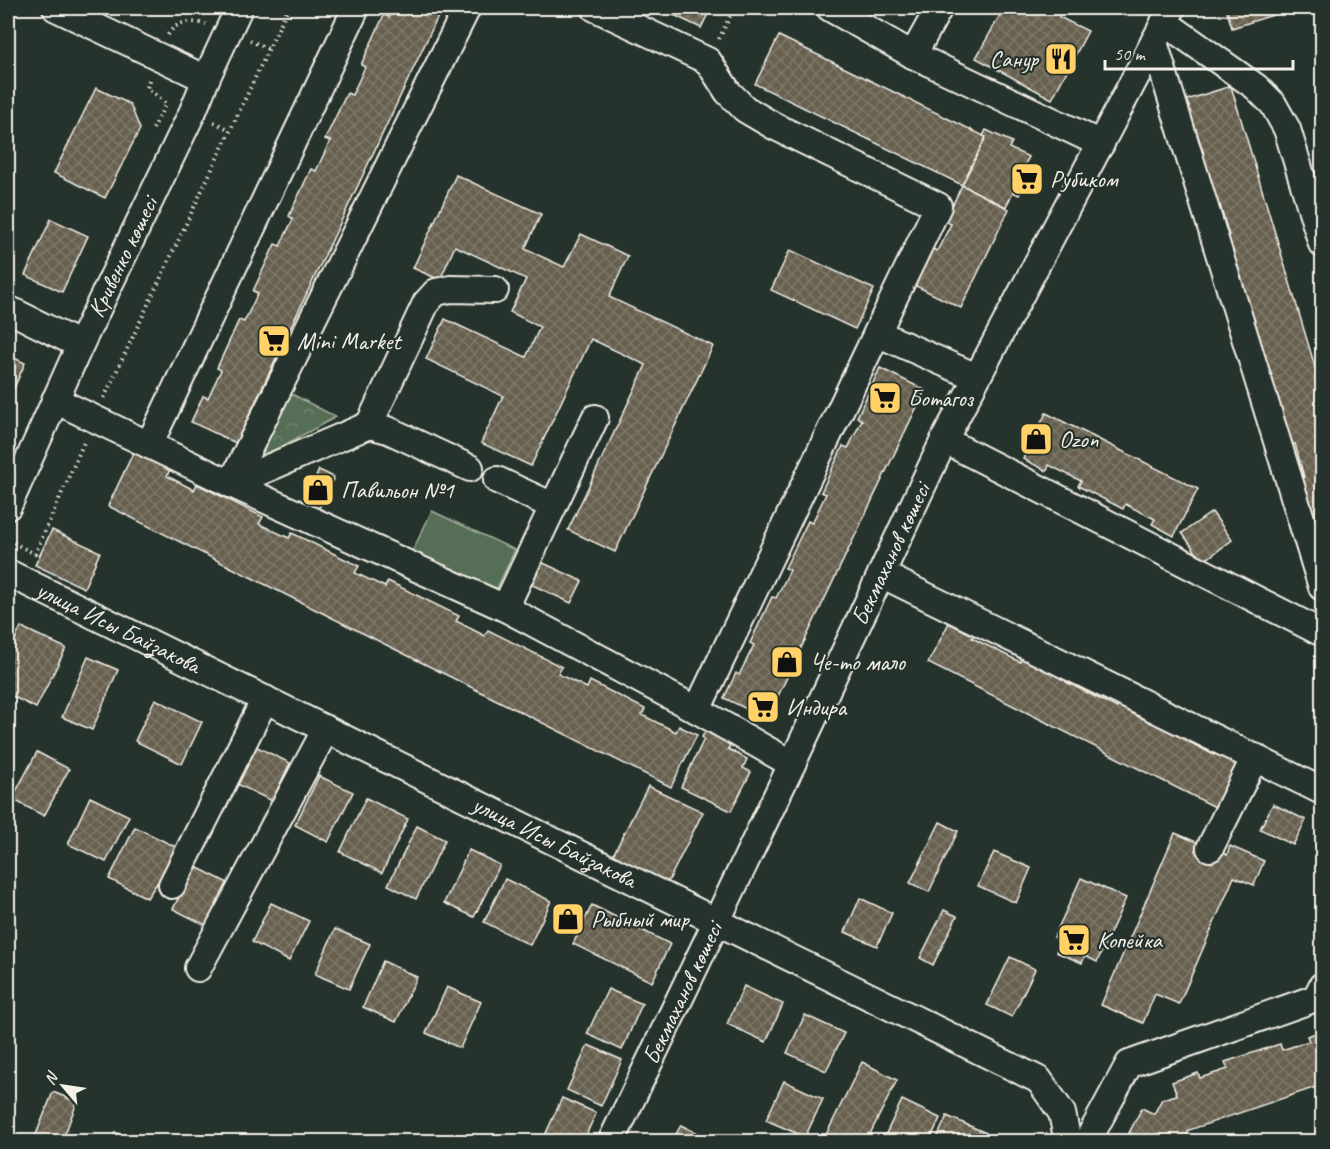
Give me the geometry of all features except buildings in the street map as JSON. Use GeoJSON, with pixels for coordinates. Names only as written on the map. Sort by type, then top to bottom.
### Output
{"type":"FeatureCollection","features":[{"type":"Feature","properties":{"kind":"street"},"geometry":{"type":"LineString","coordinates":[[56,8],[206,79]]}},
{"type":"Feature","properties":{"kind":"street","name":"Кривенко көшесі"},"geometry":{"type":"LineString","coordinates":[[8,506],[80,345],[240,8]]}},
{"type":"Feature","properties":{"kind":"street"},"geometry":{"type":"LineString","coordinates":[[149,445],[356,8]]}},
{"type":"Feature","properties":{"kind":"street"},"geometry":{"type":"LineString","coordinates":[[231,484],[467,8]]}},
{"type":"Feature","properties":{"kind":"street"},"geometry":{"type":"LineString","coordinates":[[595,8],[708,61],[728,92],[745,109],[774,126],[938,206],[697,710]]}},
{"type":"Feature","properties":{"kind":"street"},"geometry":{"type":"LineString","coordinates":[[830,8],[913,55],[1101,144]]}},
{"type":"Feature","properties":{"kind":"street"},"geometry":{"type":"LineString","coordinates":[[913,55],[939,8]]}},
{"type":"Feature","properties":{"kind":"street"},"geometry":{"type":"LineString","coordinates":[[1163,24],[1256,87],[1273,104],[1287,129],[1323,244]]}},
{"type":"Feature","properties":{"kind":"street"},"geometry":{"type":"LineString","coordinates":[[1163,24],[1323,586]]}},
{"type":"Feature","properties":{"kind":"street","name":"Бекмаханов көшесі"},"geometry":{"type":"LineString","coordinates":[[611,1142],[944,440],[1163,24]]}},
{"type":"Feature","properties":{"kind":"street"},"geometry":{"type":"LineString","coordinates":[[369,425],[426,303],[436,292],[451,289],[495,290]]}},
{"type":"Feature","properties":{"kind":"street"},"geometry":{"type":"LineString","coordinates":[[8,309],[80,345]]}},
{"type":"Feature","properties":{"kind":"street"},"geometry":{"type":"LineString","coordinates":[[877,333],[976,377]]}},
{"type":"Feature","properties":{"kind":"street"},"geometry":{"type":"LineString","coordinates":[[55,400],[231,484],[505,608],[697,710],[792,764]]}},
{"type":"Feature","properties":{"kind":"street"},"geometry":{"type":"LineString","coordinates":[[505,608],[595,418]]}},
{"type":"Feature","properties":{"kind":"street"},"geometry":{"type":"LineString","coordinates":[[231,484],[369,425],[388,430],[470,468]]}},
{"type":"Feature","properties":{"kind":"street"},"geometry":{"type":"LineString","coordinates":[[944,440],[1323,633]]}},
{"type":"Feature","properties":{"kind":"street"},"geometry":{"type":"LineString","coordinates":[[497,480],[554,506]]}},
{"type":"Feature","properties":{"kind":"street","name":"улица Исы Байзакова"},"geometry":{"type":"LineString","coordinates":[[8,573],[1039,1080],[1062,1113],[1068,1142]]}},
{"type":"Feature","properties":{"kind":"street"},"geometry":{"type":"LineString","coordinates":[[881,574],[1323,790]]}},
{"type":"Feature","properties":{"kind":"street"},"geometry":{"type":"LineString","coordinates":[[172,885],[265,699]]}},
{"type":"Feature","properties":{"kind":"street"},"geometry":{"type":"LineString","coordinates":[[198,969],[326,729]]}},
{"type":"Feature","properties":{"kind":"street"},"geometry":{"type":"LineString","coordinates":[[1210,848],[1254,758]]}},
{"type":"Feature","properties":{"kind":"street"},"geometry":{"type":"LineString","coordinates":[[1087,1142],[1129,1064],[1317,998],[1323,986]]}},
{"type":"Feature","properties":{"kind":"path"},"geometry":{"type":"LineString","coordinates":[[8,540],[35,554],[94,419],[288,8]]}},
{"type":"Feature","properties":{"kind":"path"},"geometry":{"type":"LineString","coordinates":[[708,61],[734,8]]}},
{"type":"Feature","properties":{"kind":"green space"},"geometry":{"type":"Polygon","coordinates":[[[286,391],[336,417],[249,464],[286,391]]]}},
{"type":"Feature","properties":{"kind":"green space"},"geometry":{"type":"Polygon","coordinates":[[[432,511],[515,550],[494,594],[411,554],[432,511]]]}},
{"type":"Feature","properties":{"kind":"place","name":"Санур"},"geometry":{"type":"Point","coordinates":[1061,59]}},
{"type":"Feature","properties":{"kind":"place","name":"Рубиком"},"geometry":{"type":"Point","coordinates":[1027,179]}},
{"type":"Feature","properties":{"kind":"place","name":"Mini Market"},"geometry":{"type":"Point","coordinates":[274,341]}},
{"type":"Feature","properties":{"kind":"place","name":"Ботагоз"},"geometry":{"type":"Point","coordinates":[885,398]}},
{"type":"Feature","properties":{"kind":"place","name":"Ozon"},"geometry":{"type":"Point","coordinates":[1036,439]}},
{"type":"Feature","properties":{"kind":"place","name":"Павильон №1"},"geometry":{"type":"Point","coordinates":[318,490]}},
{"type":"Feature","properties":{"kind":"place","name":"Че-то мало"},"geometry":{"type":"Point","coordinates":[787,662]}},
{"type":"Feature","properties":{"kind":"place","name":"Индира"},"geometry":{"type":"Point","coordinates":[763,707]}},
{"type":"Feature","properties":{"kind":"place","name":"Рыбный мир"},"geometry":{"type":"Point","coordinates":[568,919]}},
{"type":"Feature","properties":{"kind":"place","name":"Копейка"},"geometry":{"type":"Point","coordinates":[1074,940]}}]}
